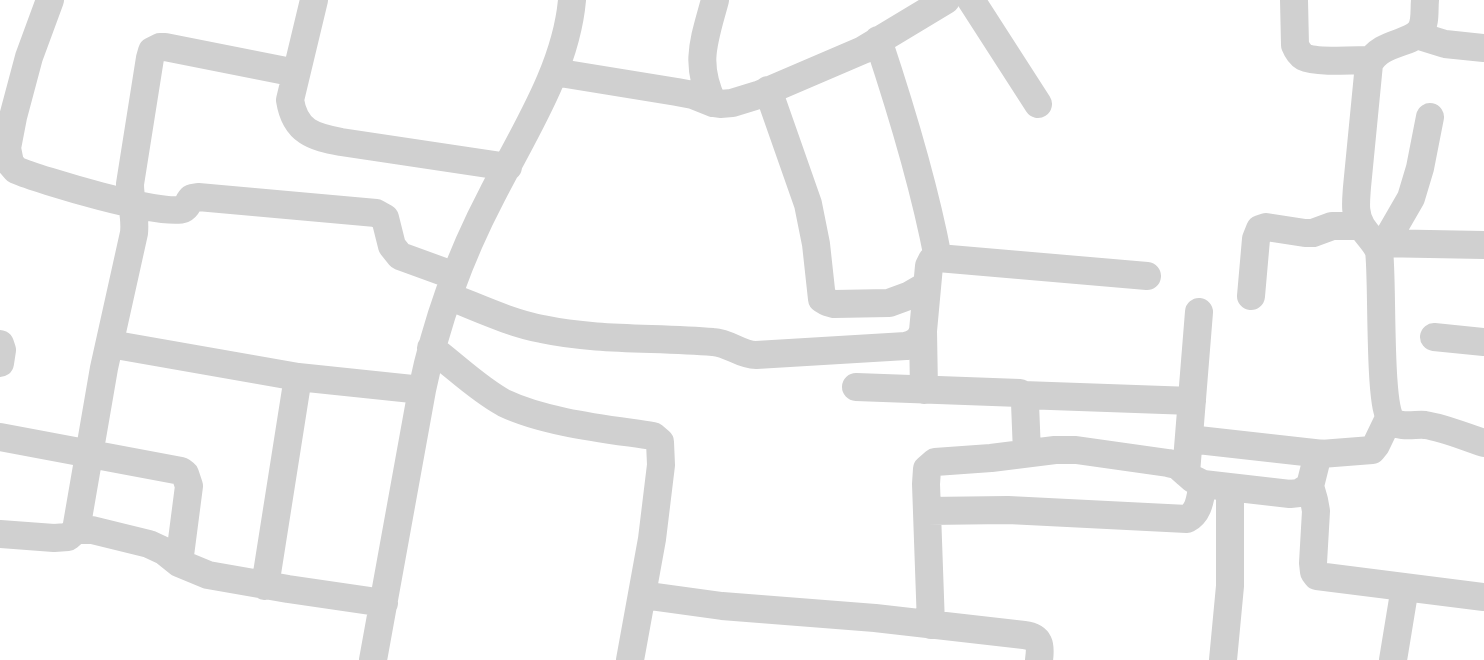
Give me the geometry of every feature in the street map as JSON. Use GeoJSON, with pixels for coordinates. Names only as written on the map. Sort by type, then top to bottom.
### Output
{"type":"FeatureCollection","features":[{"type":"Feature","properties":{"kind":"street"},"geometry":{"type":"LineString","coordinates":[[50,0],[29,57],[3,160],[10,163],[16,170],[133,205],[178,210],[187,206],[192,198],[198,197],[376,213],[386,218],[392,246],[400,256],[520,324],[560,333],[715,342],[727,344],[748,355],[906,346],[914,344],[920,339],[923,330]]}},
{"type":"Feature","properties":{"kind":"street"},"geometry":{"type":"LineString","coordinates":[[314,0],[290,100],[295,116],[308,133],[341,142],[508,167]]}},
{"type":"Feature","properties":{"kind":"street"},"geometry":{"type":"LineString","coordinates":[[374,660],[431,348],[452,286],[492,195],[508,167],[554,72],[566,40],[572,0]]}},
{"type":"Feature","properties":{"kind":"street"},"geometry":{"type":"LineString","coordinates":[[713,104],[704,82],[702,62],[707,29],[715,0]]}},
{"type":"Feature","properties":{"kind":"street"},"geometry":{"type":"LineString","coordinates":[[554,72],[677,92],[713,104],[732,103],[863,50],[946,0]]}},
{"type":"Feature","properties":{"kind":"street"},"geometry":{"type":"LineString","coordinates":[[971,0],[1038,104]]}},
{"type":"Feature","properties":{"kind":"street"},"geometry":{"type":"LineString","coordinates":[[1294,0],[1295,44],[1297,51],[1302,56],[1316,60],[1371,60]]}},
{"type":"Feature","properties":{"kind":"street"},"geometry":{"type":"LineString","coordinates":[[1425,0],[1421,30],[1416,35],[1382,50],[1369,64],[1356,203],[1357,215],[1374,237],[1380,259],[1385,405],[1389,418],[1395,423],[1428,426],[1484,443]]}},
{"type":"Feature","properties":{"kind":"street"},"geometry":{"type":"LineString","coordinates":[[1416,35],[1434,42],[1484,48]]}},
{"type":"Feature","properties":{"kind":"street"},"geometry":{"type":"LineString","coordinates":[[878,40],[904,118],[925,195],[938,258]]}},
{"type":"Feature","properties":{"kind":"street"},"geometry":{"type":"LineString","coordinates":[[76,530],[110,344],[134,233],[135,223],[130,184],[152,51],[165,47],[296,73]]}},
{"type":"Feature","properties":{"kind":"street"},"geometry":{"type":"LineString","coordinates":[[768,90],[808,204],[816,244],[822,299],[834,304],[882,304],[908,296],[927,285]]}},
{"type":"Feature","properties":{"kind":"street"},"geometry":{"type":"LineString","coordinates":[[1374,237],[1411,198],[1420,168],[1430,116]]}},
{"type":"Feature","properties":{"kind":"street"},"geometry":{"type":"LineString","coordinates":[[1251,296],[1256,239],[1258,231],[1263,227],[1313,233],[1332,226],[1374,237],[1484,245]]}},
{"type":"Feature","properties":{"kind":"street"},"geometry":{"type":"LineString","coordinates":[[924,390],[923,330],[928,266],[932,260],[938,258],[1147,276]]}},
{"type":"Feature","properties":{"kind":"street"},"geometry":{"type":"LineString","coordinates":[[927,511],[1008,510],[1187,518],[1193,516],[1197,509],[1189,438],[1199,312]]}},
{"type":"Feature","properties":{"kind":"street"},"geometry":{"type":"LineString","coordinates":[[1434,338],[1484,342]]}},
{"type":"Feature","properties":{"kind":"street"},"geometry":{"type":"LineString","coordinates":[[0,344],[2,350],[0,363]]}},
{"type":"Feature","properties":{"kind":"street"},"geometry":{"type":"LineString","coordinates":[[110,344],[298,377],[422,390]]}},
{"type":"Feature","properties":{"kind":"street"},"geometry":{"type":"LineString","coordinates":[[431,348],[489,394],[523,410],[594,427],[653,436],[660,442],[661,464],[652,539],[630,660]]}},
{"type":"Feature","properties":{"kind":"street"},"geometry":{"type":"LineString","coordinates":[[265,586],[298,377]]}},
{"type":"Feature","properties":{"kind":"street"},"geometry":{"type":"LineString","coordinates":[[856,387],[1192,401]]}},
{"type":"Feature","properties":{"kind":"street"},"geometry":{"type":"LineString","coordinates":[[1023,395],[1027,453]]}},
{"type":"Feature","properties":{"kind":"street"},"geometry":{"type":"LineString","coordinates":[[1189,438],[1323,454],[1372,450],[1389,418]]}},
{"type":"Feature","properties":{"kind":"street"},"geometry":{"type":"LineString","coordinates":[[0,438],[90,453],[181,471],[186,474],[189,486],[180,563]]}},
{"type":"Feature","properties":{"kind":"street"},"geometry":{"type":"LineString","coordinates":[[931,625],[926,473],[930,465],[935,462],[1055,450],[1076,450],[1177,465],[1194,478],[1230,487],[1290,494],[1299,493],[1310,486]]}},
{"type":"Feature","properties":{"kind":"street"},"geometry":{"type":"LineString","coordinates":[[1323,454],[1317,458],[1310,486],[1316,511],[1313,563],[1315,574],[1321,578],[1484,597]]}},
{"type":"Feature","properties":{"kind":"street"},"geometry":{"type":"LineString","coordinates":[[1223,660],[1230,586],[1230,487]]}},
{"type":"Feature","properties":{"kind":"street"},"geometry":{"type":"LineString","coordinates":[[0,534],[54,538],[68,536],[76,530],[92,530],[149,544],[164,551],[180,563],[208,575],[265,586],[384,603]]}},
{"type":"Feature","properties":{"kind":"street"},"geometry":{"type":"LineString","coordinates":[[1393,660],[1404,588]]}},
{"type":"Feature","properties":{"kind":"street"},"geometry":{"type":"LineString","coordinates":[[642,595],[722,606],[875,618],[1033,636],[1039,646],[1039,660]]}}]}
